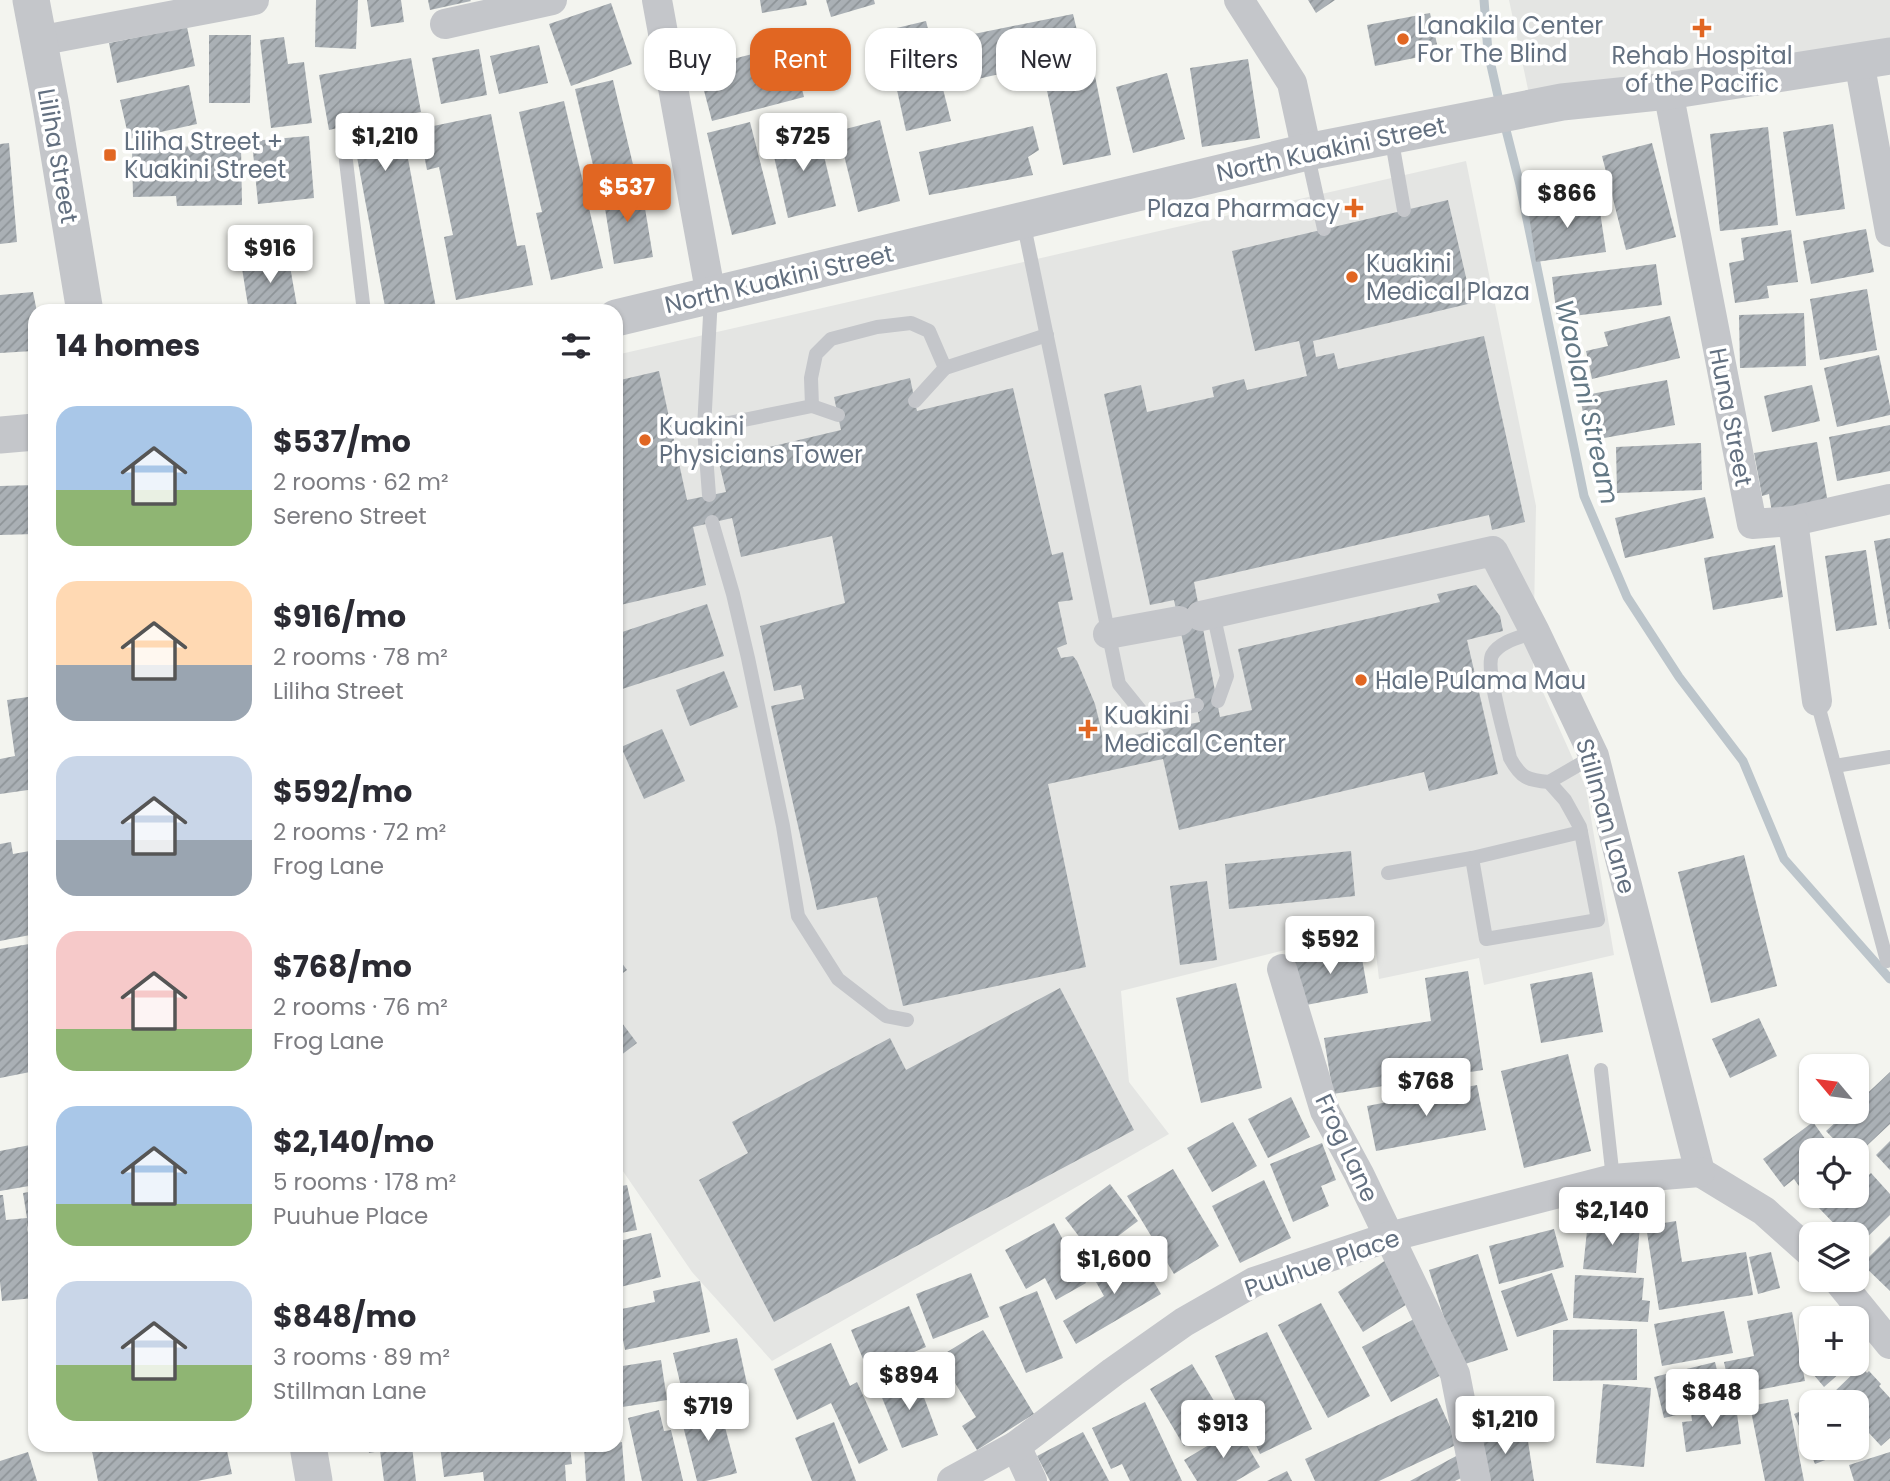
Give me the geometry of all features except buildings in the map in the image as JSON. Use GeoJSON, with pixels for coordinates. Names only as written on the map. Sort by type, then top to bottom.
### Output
{"type":"FeatureCollection","features":[{"type":"Feature","properties":{"kind":"street","name":"Liliha Street"},"geometry":{"type":"LineString","coordinates":[[31,0],[84,304]]}},
{"type":"Feature","properties":{"kind":"street"},"geometry":{"type":"LineString","coordinates":[[38,41],[254,0]]}},
{"type":"Feature","properties":{"kind":"street"},"geometry":{"type":"LineString","coordinates":[[445,24],[552,0]]}},
{"type":"Feature","properties":{"kind":"street"},"geometry":{"type":"LineString","coordinates":[[657,0],[711,296]]}},
{"type":"Feature","properties":{"kind":"street"},"geometry":{"type":"LineString","coordinates":[[1239,0],[1292,83],[1307,152]]}},
{"type":"Feature","properties":{"kind":"street"},"geometry":{"type":"LineString","coordinates":[[1874,58],[1890,232]]}},
{"type":"Feature","properties":{"kind":"street","name":"North Kuakini Street"},"geometry":{"type":"LineString","coordinates":[[623,316],[1307,152],[1562,102],[1668,90],[1874,58]]}},
{"type":"Feature","properties":{"kind":"street","name":"Huna Street"},"geometry":{"type":"LineString","coordinates":[[1668,90],[1752,524],[1793,521]]}},
{"type":"Feature","properties":{"kind":"street"},"geometry":{"type":"LineString","coordinates":[[0,435],[28,433]]}},
{"type":"Feature","properties":{"kind":"street"},"geometry":{"type":"LineString","coordinates":[[1816,701],[1793,521],[1890,499]]}},
{"type":"Feature","properties":{"kind":"street","name":"Stillman Lane"},"geometry":{"type":"LineString","coordinates":[[1108,634],[1197,617],[1493,551],[1594,756],[1700,1172]]}},
{"type":"Feature","properties":{"kind":"street","name":"Frog Lane"},"geometry":{"type":"LineString","coordinates":[[1282,969],[1325,1111],[1359,1174],[1455,1374],[1476,1481]]}},
{"type":"Feature","properties":{"kind":"street"},"geometry":{"type":"LineString","coordinates":[[1700,1172],[1764,1211],[1799,1242]]}},
{"type":"Feature","properties":{"kind":"street","name":"Puuhue Place"},"geometry":{"type":"LineString","coordinates":[[952,1481],[1016,1446],[1184,1322],[1254,1282],[1390,1237],[1613,1179],[1700,1172]]}},
{"type":"Feature","properties":{"kind":"street"},"geometry":{"type":"LineString","coordinates":[[1848,1292],[1890,1344]]}},
{"type":"Feature","properties":{"kind":"street"},"geometry":{"type":"LineString","coordinates":[[1016,1446],[1032,1481]]}},
{"type":"Feature","properties":{"kind":"street"},"geometry":{"type":"LineString","coordinates":[[309,1452],[314,1481]]}},
{"type":"Feature","properties":{"kind":"lane"},"geometry":{"type":"LineString","coordinates":[[1391,135],[1404,210]]}},
{"type":"Feature","properties":{"kind":"lane"},"geometry":{"type":"LineString","coordinates":[[1307,152],[1324,229]]}},
{"type":"Feature","properties":{"kind":"lane"},"geometry":{"type":"LineString","coordinates":[[346,161],[363,304]]}},
{"type":"Feature","properties":{"kind":"lane"},"geometry":{"type":"LineString","coordinates":[[1023,221],[1119,684],[1144,715],[1197,705]]}},
{"type":"Feature","properties":{"kind":"lane"},"geometry":{"type":"LineString","coordinates":[[709,495],[704,428],[711,296]]}},
{"type":"Feature","properties":{"kind":"lane"},"geometry":{"type":"LineString","coordinates":[[812,406],[811,378],[816,354],[831,339],[877,327],[911,323],[929,331],[945,368]]}},
{"type":"Feature","properties":{"kind":"lane"},"geometry":{"type":"LineString","coordinates":[[915,401],[945,368],[1047,335]]}},
{"type":"Feature","properties":{"kind":"lane"},"geometry":{"type":"LineString","coordinates":[[704,428],[812,406],[838,415]]}},
{"type":"Feature","properties":{"kind":"lane"},"geometry":{"type":"LineString","coordinates":[[712,522],[748,658],[783,826],[797,916],[838,979],[886,1016],[907,1020]]}},
{"type":"Feature","properties":{"kind":"lane"},"geometry":{"type":"LineString","coordinates":[[1197,617],[1227,676],[1218,701]]}},
{"type":"Feature","properties":{"kind":"lane"},"geometry":{"type":"LineString","coordinates":[[1535,632],[1502,644],[1492,656],[1490,671],[1510,758],[1516,769],[1530,780],[1549,782],[1594,756]]}},
{"type":"Feature","properties":{"kind":"lane"},"geometry":{"type":"LineString","coordinates":[[1816,701],[1887,961]]}},
{"type":"Feature","properties":{"kind":"lane"},"geometry":{"type":"LineString","coordinates":[[1835,766],[1890,757]]}},
{"type":"Feature","properties":{"kind":"lane"},"geometry":{"type":"LineString","coordinates":[[1472,858],[1486,939],[1598,920],[1580,827],[1565,800],[1549,782]]}},
{"type":"Feature","properties":{"kind":"lane"},"geometry":{"type":"LineString","coordinates":[[1388,873],[1472,858],[1581,832]]}},
{"type":"Feature","properties":{"kind":"lane"},"geometry":{"type":"LineString","coordinates":[[1601,1070],[1613,1179]]}},
{"type":"Feature","properties":{"kind":"shaded area","name":"Rehab Hospital of the Pacific"},"geometry":{"type":"Polygon","coordinates":[[[1509,0],[1890,0],[1890,56],[1532,108],[1509,0]]]}},
{"type":"Feature","properties":{"kind":"shaded area","name":"Kuakini Medical Center"},"geometry":{"type":"Polygon","coordinates":[[[1466,161],[1536,506],[1533,670],[1586,788],[1614,955],[1484,985],[1479,958],[1379,979],[1373,928],[1121,991],[1129,1082],[1169,1134],[772,1361],[692,1272],[623,1171],[623,353],[1466,161]]]}},
{"type":"Feature","properties":{"kind":"waterway","name":"Waolani Stream"},"geometry":{"type":"LineString","coordinates":[[1484,0],[1488,52],[1500,105]]}},
{"type":"Feature","properties":{"kind":"waterway","name":"Waolani Stream"},"geometry":{"type":"LineString","coordinates":[[1504,122],[1520,185],[1584,496],[1627,597],[1679,677],[1743,761],[1784,859],[1890,979]]}},
{"type":"Feature","properties":{"kind":"place","name":"Rehab Hospital of the Pacific"},"geometry":{"type":"Point","coordinates":[1702,28]}},
{"type":"Feature","properties":{"kind":"place","name":"Lanakila Center For The Blind"},"geometry":{"type":"Point","coordinates":[1403,39]}},
{"type":"Feature","properties":{"kind":"place","name":"Liliha Street + Kuakini Street"},"geometry":{"type":"Point","coordinates":[110,155]}},
{"type":"Feature","properties":{"kind":"place","name":"Plaza Pharmacy"},"geometry":{"type":"Point","coordinates":[1354,208]}},
{"type":"Feature","properties":{"kind":"place","name":"Kuakini Medical Plaza"},"geometry":{"type":"Point","coordinates":[1352,277]}},
{"type":"Feature","properties":{"kind":"place","name":"Kuakini Physicians Tower"},"geometry":{"type":"Point","coordinates":[645,440]}},
{"type":"Feature","properties":{"kind":"place","name":"Hale Pulama Mau"},"geometry":{"type":"Point","coordinates":[1361,680]}},
{"type":"Feature","properties":{"kind":"place","name":"Kuakini Medical Center"},"geometry":{"type":"Point","coordinates":[1088,729]}}]}
